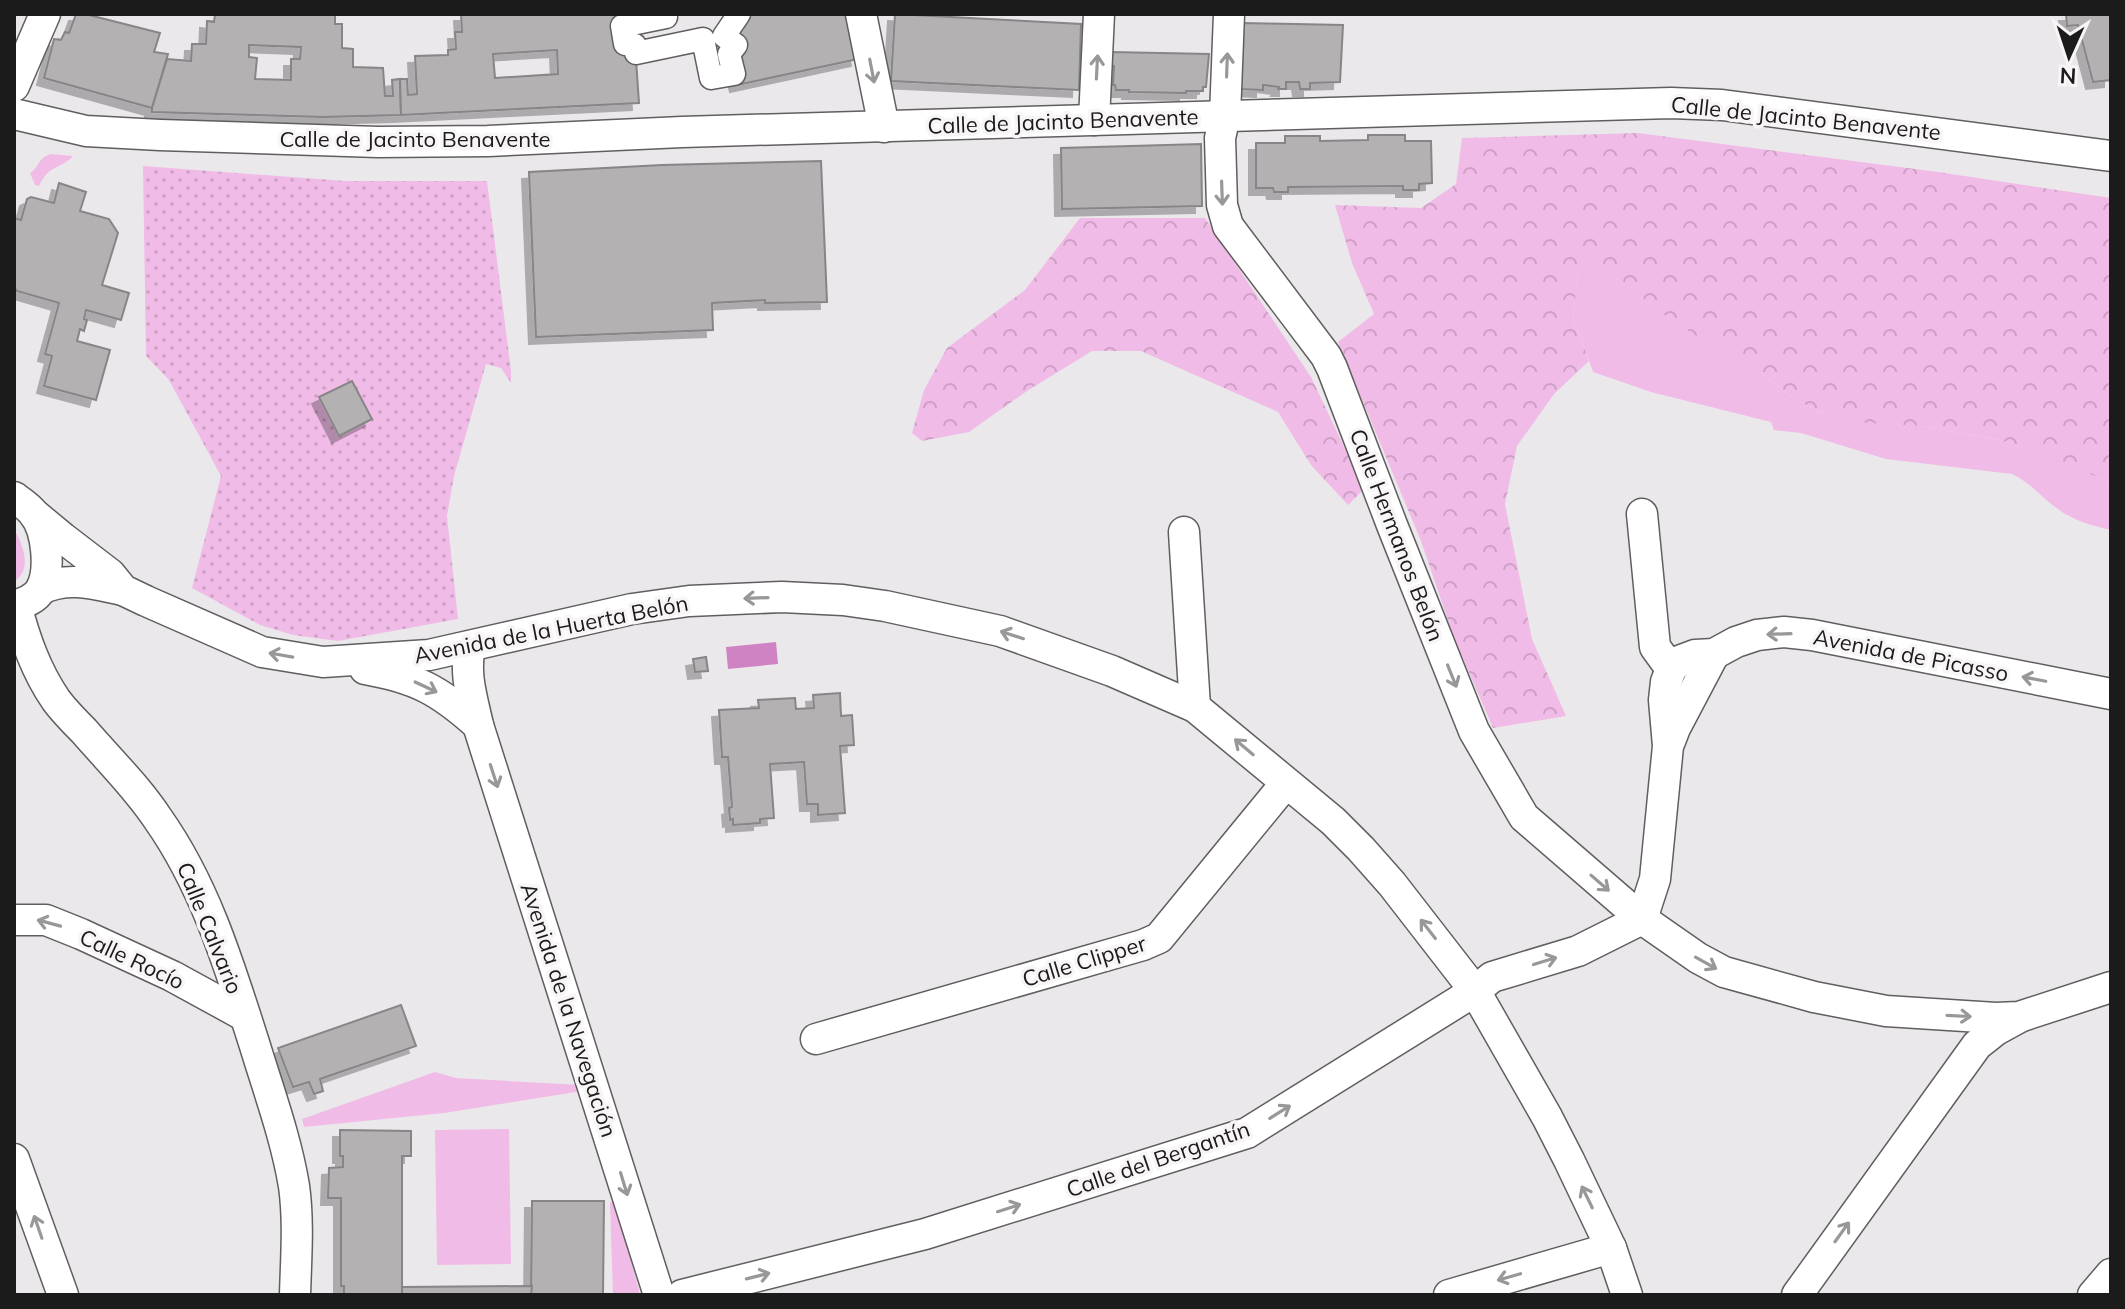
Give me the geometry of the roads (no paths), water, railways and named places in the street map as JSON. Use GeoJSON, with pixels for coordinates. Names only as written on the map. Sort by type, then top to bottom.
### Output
{"type":"FeatureCollection","features":[{"type":"Feature","properties":{"kind":"street"},"geometry":{"type":"LineString","coordinates":[[14,86],[45,14]]}},
{"type":"Feature","properties":{"kind":"street"},"geometry":{"type":"LineString","coordinates":[[665,14],[666,17],[622,26],[625,44],[635,45],[636,53],[703,39],[711,78],[734,74],[729,54],[736,45],[724,36],[739,14]]}},
{"type":"Feature","properties":{"kind":"street"},"geometry":{"type":"LineString","coordinates":[[861,14],[884,127]]}},
{"type":"Feature","properties":{"kind":"street"},"geometry":{"type":"LineString","coordinates":[[1094,120],[1099,14]]}},
{"type":"Feature","properties":{"kind":"street","name":"Calle Hermanos Belón"},"geometry":{"type":"LineString","coordinates":[[1229,14],[1225,116],[1220,138],[1222,205],[1228,226],[1332,368],[1474,731],[1524,817],[1642,919],[1724,972],[1800,994],[1886,1011],[2019,1017]]}},
{"type":"Feature","properties":{"kind":"street","name":"Calle de Jacinto Benavente"},"geometry":{"type":"LineString","coordinates":[[14,114],[86,131],[378,142],[488,141],[682,132],[1618,103],[1709,104],[2111,156]]}},
{"type":"Feature","properties":{"kind":"street"},"geometry":{"type":"LineString","coordinates":[[24,505],[42,527],[46,562],[24,600]]}},
{"type":"Feature","properties":{"kind":"street","name":"Avenida de la Huerta Belón"},"geometry":{"type":"LineString","coordinates":[[24,505],[110,574],[123,590]]}},
{"type":"Feature","properties":{"kind":"street"},"geometry":{"type":"LineString","coordinates":[[1642,514],[1655,647],[1671,669],[1664,700],[1668,746],[1655,879],[1642,919]]}},
{"type":"Feature","properties":{"kind":"street"},"geometry":{"type":"LineString","coordinates":[[1184,532],[1195,707]]}},
{"type":"Feature","properties":{"kind":"street","name":"Avenida de la Huerta Belón"},"geometry":{"type":"LineString","coordinates":[[24,600],[56,582],[72,581],[123,590],[262,652],[323,662],[429,655],[661,604],[782,597],[843,600],[900,608],[1000,631],[1112,671],[1195,707],[1333,821],[1392,884],[1475,991],[1547,1117],[1611,1248],[1627,1295]]}},
{"type":"Feature","properties":{"kind":"street","name":"Calle Calvario"},"geometry":{"type":"LineString","coordinates":[[24,600],[31,654],[57,701],[145,801],[179,852],[216,930],[281,1128],[290,1166],[296,1228],[295,1295]]}},
{"type":"Feature","properties":{"kind":"street","name":"Avenida de Picasso"},"geometry":{"type":"LineString","coordinates":[[1671,669],[1679,661],[1714,654],[1757,635],[1784,632],[2111,694]]}},
{"type":"Feature","properties":{"kind":"street","name":"Avenida de la Navegación"},"geometry":{"type":"LineString","coordinates":[[470,647],[466,661],[467,679],[478,725],[659,1295]]}},
{"type":"Feature","properties":{"kind":"street"},"geometry":{"type":"LineString","coordinates":[[1668,746],[1714,654]]}},
{"type":"Feature","properties":{"kind":"street"},"geometry":{"type":"LineString","coordinates":[[323,662],[385,673],[432,689],[452,701],[478,725]]}},
{"type":"Feature","properties":{"kind":"street","name":"Calle Clipper"},"geometry":{"type":"LineString","coordinates":[[816,1039],[1159,938],[1286,783]]}},
{"type":"Feature","properties":{"kind":"street","name":"Calle del Bergantín"},"geometry":{"type":"LineString","coordinates":[[682,1295],[925,1234],[1247,1133],[1475,991],[1492,977],[1578,951],[1642,919]]}},
{"type":"Feature","properties":{"kind":"street","name":"Calle Rocío"},"geometry":{"type":"LineString","coordinates":[[14,920],[46,920],[81,934],[172,976],[245,1016]]}},
{"type":"Feature","properties":{"kind":"street"},"geometry":{"type":"LineString","coordinates":[[1797,1295],[1977,1045],[2019,1017],[2111,987]]}},
{"type":"Feature","properties":{"kind":"street"},"geometry":{"type":"LineString","coordinates":[[14,1159],[63,1295]]}},
{"type":"Feature","properties":{"kind":"street"},"geometry":{"type":"LineString","coordinates":[[1449,1295],[1611,1248]]}},
{"type":"Feature","properties":{"kind":"street"},"geometry":{"type":"LineString","coordinates":[[2093,1295],[2111,1274]]}}]}
